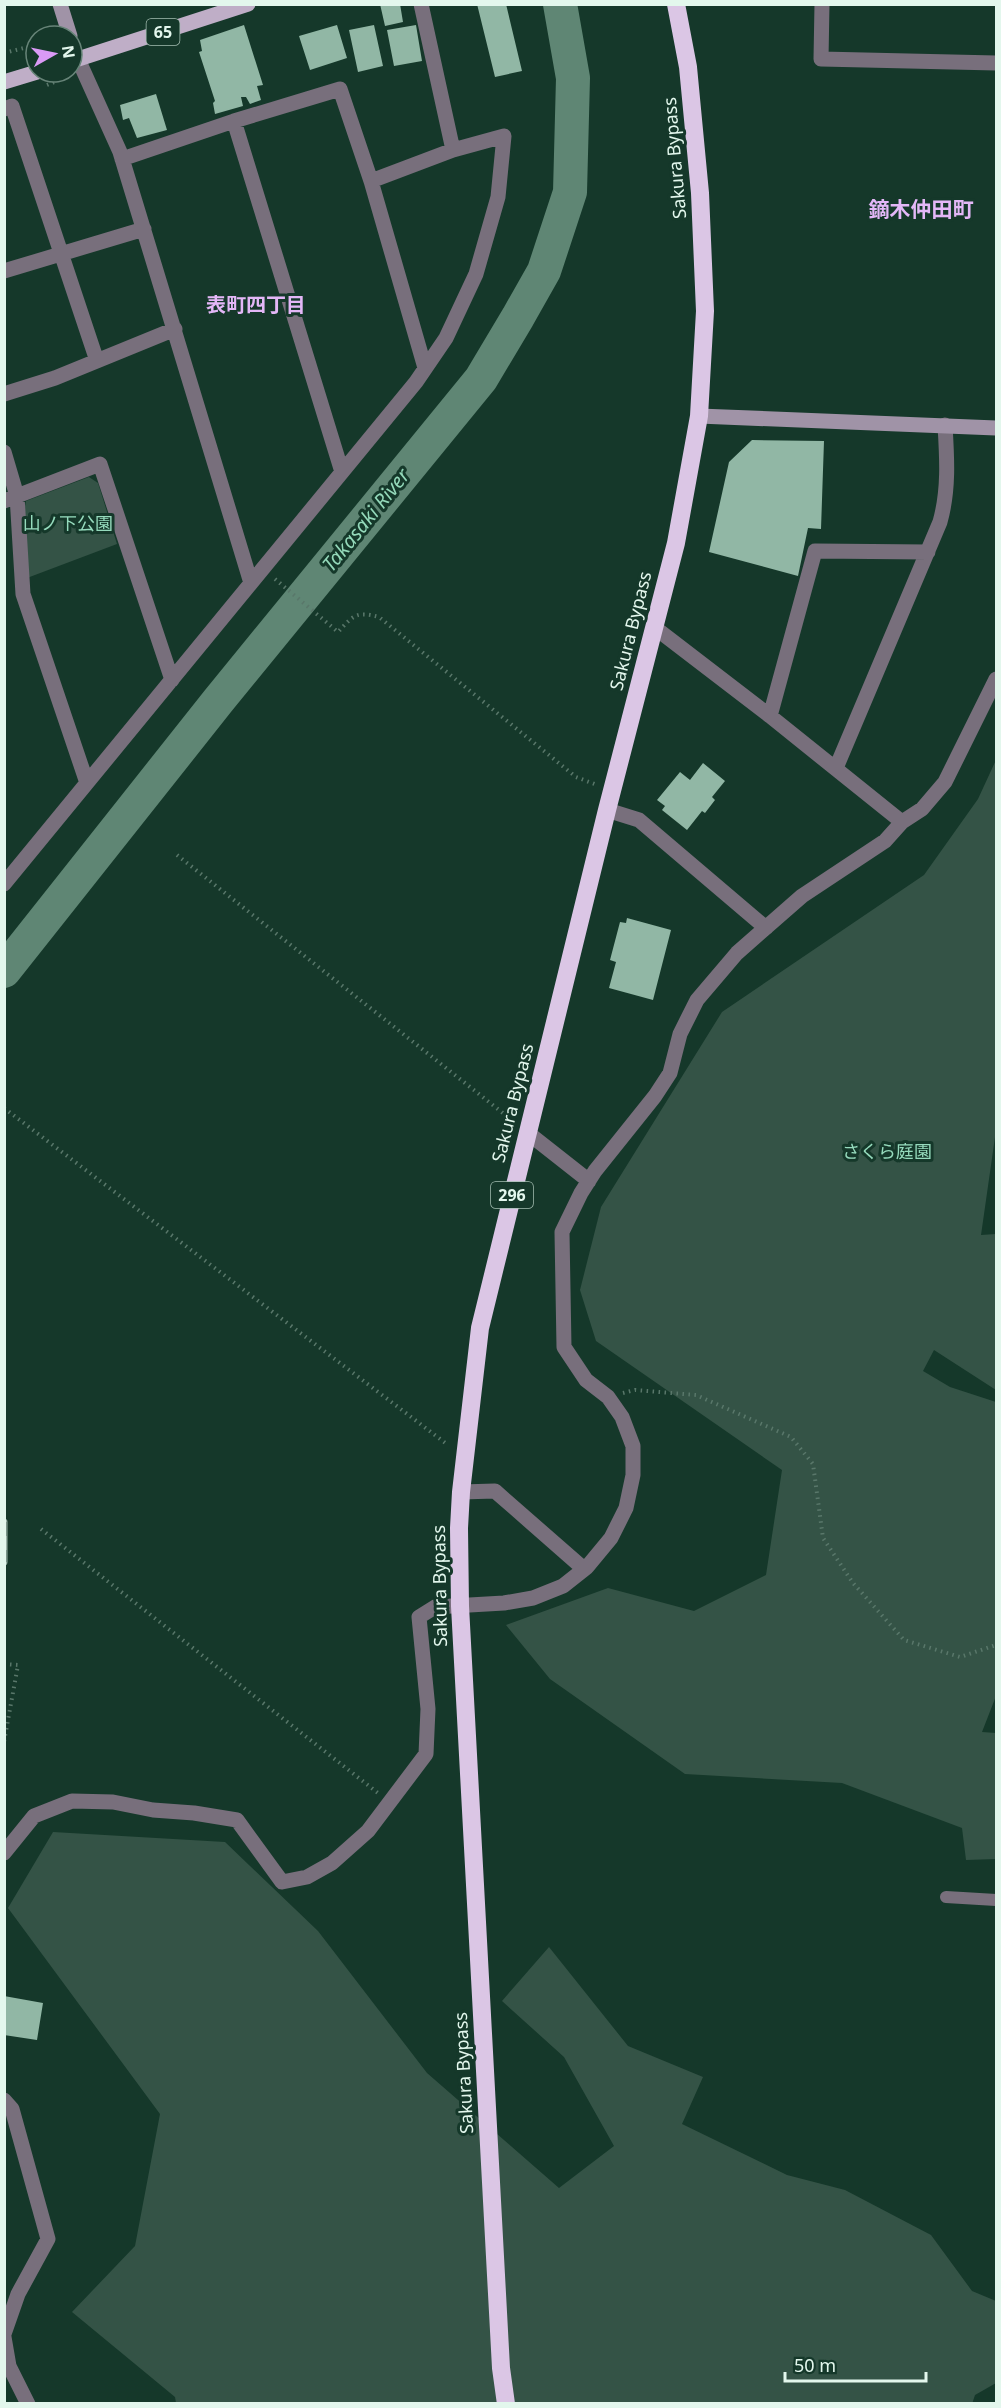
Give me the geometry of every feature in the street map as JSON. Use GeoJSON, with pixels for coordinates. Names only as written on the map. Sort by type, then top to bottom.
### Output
{"type":"FeatureCollection","features":[{"type":"Feature","properties":{"kind":"highway","name":"Sakura Bypass"},"geometry":{"type":"LineString","coordinates":[[506,2403],[501,2368],[460,1606],[461,1492],[480,1328],[607,810],[676,543],[699,416],[705,311],[700,193],[688,67],[676,4]]}},
{"type":"Feature","properties":{"kind":"main road","name":"65"},"geometry":{"type":"LineString","coordinates":[[84,57],[248,4]]}},
{"type":"Feature","properties":{"kind":"main road"},"geometry":{"type":"LineString","coordinates":[[4,82],[24,76]]}},
{"type":"Feature","properties":{"kind":"street"},"geometry":{"type":"LineString","coordinates":[[60,4],[66,24]]}},
{"type":"Feature","properties":{"kind":"street"},"geometry":{"type":"LineString","coordinates":[[421,4],[453,150]]}},
{"type":"Feature","properties":{"kind":"street"},"geometry":{"type":"LineString","coordinates":[[822,4],[821,59],[996,63]]}},
{"type":"Feature","properties":{"kind":"street"},"geometry":{"type":"LineString","coordinates":[[84,79],[122,159],[251,583]]}},
{"type":"Feature","properties":{"kind":"street"},"geometry":{"type":"LineString","coordinates":[[122,159],[234,121],[340,89],[371,181],[425,368]]}},
{"type":"Feature","properties":{"kind":"street"},"geometry":{"type":"LineString","coordinates":[[4,109],[12,106],[97,361]]}},
{"type":"Feature","properties":{"kind":"street"},"geometry":{"type":"LineString","coordinates":[[234,121],[342,472]]}},
{"type":"Feature","properties":{"kind":"street"},"geometry":{"type":"LineString","coordinates":[[5,882],[342,472],[425,368],[446,338],[476,274],[498,197],[504,136],[453,150],[371,181]]}},
{"type":"Feature","properties":{"kind":"street"},"geometry":{"type":"LineString","coordinates":[[4,271],[144,229]]}},
{"type":"Feature","properties":{"kind":"street"},"geometry":{"type":"LineString","coordinates":[[4,394],[97,361],[175,328]]}},
{"type":"Feature","properties":{"kind":"street"},"geometry":{"type":"LineString","coordinates":[[699,416],[996,428]]}},
{"type":"Feature","properties":{"kind":"street"},"geometry":{"type":"LineString","coordinates":[[836,768],[928,552],[944,507],[947,476],[945,425]]}},
{"type":"Feature","properties":{"kind":"street"},"geometry":{"type":"LineString","coordinates":[[4,452],[23,594],[87,783]]}},
{"type":"Feature","properties":{"kind":"street"},"geometry":{"type":"LineString","coordinates":[[11,499],[100,464],[172,680]]}},
{"type":"Feature","properties":{"kind":"street"},"geometry":{"type":"LineString","coordinates":[[770,716],[816,551],[928,552]]}},
{"type":"Feature","properties":{"kind":"street"},"geometry":{"type":"LineString","coordinates":[[654,627],[902,822]]}},
{"type":"Feature","properties":{"kind":"street"},"geometry":{"type":"LineString","coordinates":[[4,1853],[34,1816],[72,1802],[113,1802],[153,1810],[194,1813],[237,1820],[282,1882],[307,1877],[332,1863],[368,1831],[426,1754],[428,1709],[419,1617],[435,1607],[504,1603],[533,1598],[563,1586],[584,1569],[611,1538],[626,1508],[633,1475],[633,1446],[622,1417],[608,1397],[586,1380],[564,1347],[562,1232],[580,1193],[637,1116],[655,1096],[670,1073],[680,1034],[697,1000],[737,953],[802,896],[885,841],[902,822],[922,809],[945,782],[996,679]]}},
{"type":"Feature","properties":{"kind":"street"},"geometry":{"type":"LineString","coordinates":[[607,810],[639,820],[766,928]]}},
{"type":"Feature","properties":{"kind":"street"},"geometry":{"type":"LineString","coordinates":[[528,1133],[589,1181]]}},
{"type":"Feature","properties":{"kind":"street"},"geometry":{"type":"LineString","coordinates":[[461,1492],[495,1491],[584,1569]]}},
{"type":"Feature","properties":{"kind":"street"},"geometry":{"type":"LineString","coordinates":[[4,2100],[12,2109],[48,2239],[18,2294],[4,2335],[9,2366],[28,2403]]}},
{"type":"Feature","properties":{"kind":"lane"},"geometry":{"type":"LineString","coordinates":[[946,1897],[996,1900]]}},
{"type":"Feature","properties":{"kind":"path"},"geometry":{"type":"LineString","coordinates":[[4,53],[24,48]]}},
{"type":"Feature","properties":{"kind":"path"},"geometry":{"type":"LineString","coordinates":[[262,569],[338,632],[351,618],[363,613],[379,617],[576,777],[612,791]]}},
{"type":"Feature","properties":{"kind":"path"},"geometry":{"type":"LineString","coordinates":[[177,855],[528,1133]]}},
{"type":"Feature","properties":{"kind":"path"},"geometry":{"type":"LineString","coordinates":[[4,1108],[465,1457]]}},
{"type":"Feature","properties":{"kind":"path"},"geometry":{"type":"LineString","coordinates":[[608,1397],[635,1390],[696,1395],[791,1437],[813,1464],[823,1539],[853,1583],[904,1640],[960,1657],[996,1645]]}},
{"type":"Feature","properties":{"kind":"path"},"geometry":{"type":"LineString","coordinates":[[41,1529],[391,1802]]}},
{"type":"Feature","properties":{"kind":"path"},"geometry":{"type":"LineString","coordinates":[[4,1664],[18,1665],[4,1742]]}},
{"type":"Feature","properties":{"kind":"green space","name":"山ノ下公園"},"geometry":{"type":"Polygon","coordinates":[[[89,477],[98,483],[117,544],[27,578],[24,511],[26,501],[89,477]]]}},
{"type":"Feature","properties":{"kind":"green space","name":"さくら庭園"},"geometry":{"type":"Polygon","coordinates":[[[996,760],[996,1130],[981,1235],[996,1234],[996,1390],[934,1350],[923,1371],[950,1387],[996,1402],[996,1696],[982,1732],[996,1733],[996,1859],[966,1860],[962,1828],[842,1783],[685,1774],[550,1679],[506,1625],[608,1588],[694,1611],[766,1575],[782,1470],[596,1341],[580,1290],[601,1207],[722,1012],[924,875],[978,799],[996,760]]]}},
{"type":"Feature","properties":{"kind":"green space"},"geometry":{"type":"Polygon","coordinates":[[[53,1832],[225,1842],[318,1931],[427,2073],[559,2188],[614,2146],[564,2057],[502,2001],[549,1947],[628,2046],[703,2077],[682,2124],[787,2175],[845,2190],[931,2235],[972,2291],[996,2301],[996,2383],[975,2395],[972,2404],[176,2403],[175,2397],[72,2312],[135,2246],[160,2114],[8,1908],[53,1832]]]}},
{"type":"Feature","properties":{"kind":"building"},"geometry":{"type":"Polygon","coordinates":[[[380,4],[400,4],[403,22],[385,26],[380,4]]]}},
{"type":"Feature","properties":{"kind":"building"},"geometry":{"type":"Polygon","coordinates":[[[477,4],[506,4],[522,71],[495,77],[477,4]]]}},
{"type":"Feature","properties":{"kind":"building"},"geometry":{"type":"Polygon","coordinates":[[[244,25],[263,85],[257,86],[261,100],[250,104],[246,97],[241,97],[243,106],[215,114],[213,103],[215,101],[199,52],[202,51],[200,40],[244,25]]]}},
{"type":"Feature","properties":{"kind":"building"},"geometry":{"type":"Polygon","coordinates":[[[337,25],[347,58],[310,70],[299,36],[337,25]]]}},
{"type":"Feature","properties":{"kind":"building"},"geometry":{"type":"Polygon","coordinates":[[[374,25],[383,66],[358,72],[349,30],[374,25]]]}},
{"type":"Feature","properties":{"kind":"building"},"geometry":{"type":"Polygon","coordinates":[[[416,25],[422,61],[394,66],[387,30],[416,25]]]}},
{"type":"Feature","properties":{"kind":"building"},"geometry":{"type":"Polygon","coordinates":[[[156,94],[167,130],[137,138],[129,118],[123,120],[120,105],[156,94]]]}},
{"type":"Feature","properties":{"kind":"building"},"geometry":{"type":"Polygon","coordinates":[[[752,440],[824,441],[821,529],[808,528],[798,576],[709,552],[729,462],[752,440]]]}},
{"type":"Feature","properties":{"kind":"building"},"geometry":{"type":"Polygon","coordinates":[[[703,763],[725,781],[712,797],[715,800],[705,813],[702,811],[687,830],[662,810],[665,806],[657,800],[680,772],[690,780],[703,763]]]}},
{"type":"Feature","properties":{"kind":"building"},"geometry":{"type":"Polygon","coordinates":[[[627,918],[671,930],[653,1000],[609,988],[616,962],[610,960],[620,922],[626,923],[627,918]]]}},
{"type":"Feature","properties":{"kind":"building"},"geometry":{"type":"Polygon","coordinates":[[[4,1996],[43,2003],[37,2040],[4,2035],[4,1996]]]}},
{"type":"Feature","properties":{"kind":"waterway","name":"Takasaki River"},"geometry":{"type":"LineString","coordinates":[[4,971],[218,701],[481,379],[518,317],[544,271],[570,192],[573,78],[560,4]]}},
{"type":"Feature","properties":{"kind":"railway"},"geometry":{"type":"LineString","coordinates":[[4,1522],[4,1562]]}},
{"type":"Feature","properties":{"kind":"district","name":"鏑木仲田町"},"geometry":{"type":"Point","coordinates":[921,210]}},
{"type":"Feature","properties":{"kind":"district","name":"表町四丁目"},"geometry":{"type":"Point","coordinates":[256,305]}}]}
